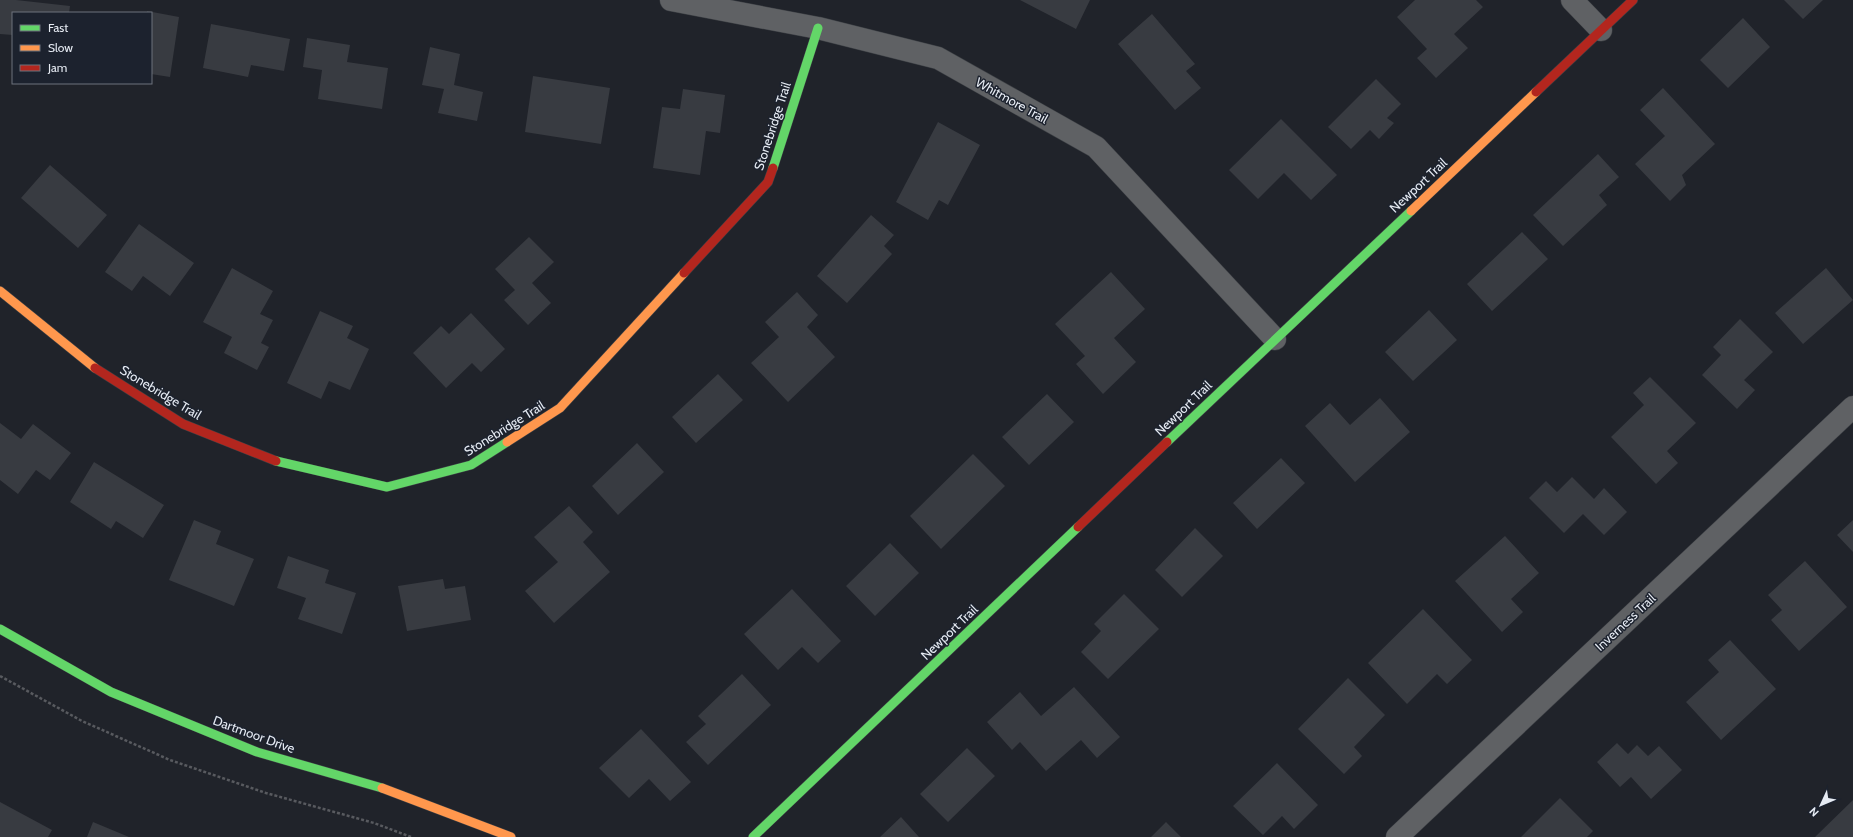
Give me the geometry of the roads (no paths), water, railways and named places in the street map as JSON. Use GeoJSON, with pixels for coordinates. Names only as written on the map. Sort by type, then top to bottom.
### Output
{"type":"FeatureCollection","features":[{"type":"Feature","properties":{"kind":"street","name":"Whitmore Trail"},"geometry":{"type":"LineString","coordinates":[[671,0],[818,28],[938,58],[1096,148],[1275,339]]}},
{"type":"Feature","properties":{"kind":"street"},"geometry":{"type":"LineString","coordinates":[[1572,0],[1601,30]]}},
{"type":"Feature","properties":{"kind":"street","name":"Newport Trail"},"geometry":{"type":"LineString","coordinates":[[754,837],[1275,339],[1634,0]]}},
{"type":"Feature","properties":{"kind":"street","name":"Stonebridge Trail"},"geometry":{"type":"LineString","coordinates":[[0,290],[89,364],[183,424],[275,461],[387,487],[471,465],[560,408],[768,182],[818,28]]}},
{"type":"Feature","properties":{"kind":"street","name":"Inverness Trail"},"geometry":{"type":"LineString","coordinates":[[1397,837],[1853,407]]}},
{"type":"Feature","properties":{"kind":"street","name":"Dartmoor Drive"},"geometry":{"type":"LineString","coordinates":[[0,629],[111,692],[250,749],[374,786],[511,837]]}}]}
